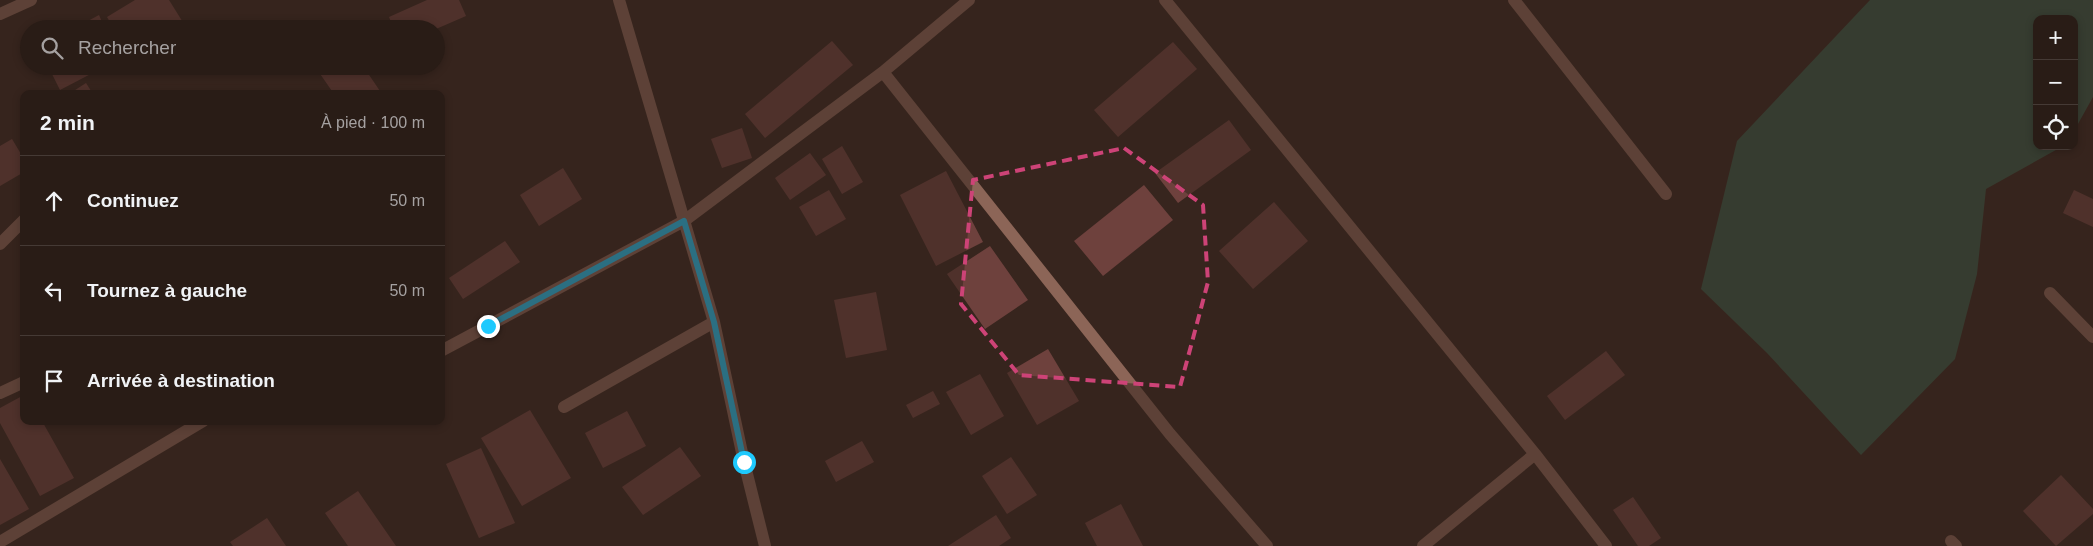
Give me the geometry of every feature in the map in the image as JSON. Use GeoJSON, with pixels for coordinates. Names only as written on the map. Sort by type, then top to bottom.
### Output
{"type":"FeatureCollection","features":[{"type":"Feature","properties":{"kind":"street"},"geometry":{"type":"LineString","coordinates":[[0,14],[31,0]]}},
{"type":"Feature","properties":{"kind":"street"},"geometry":{"type":"LineString","coordinates":[[619,0],[714,322],[744,462],[765,546]]}},
{"type":"Feature","properties":{"kind":"street"},"geometry":{"type":"LineString","coordinates":[[445,349],[684,221],[883,72],[969,0]]}},
{"type":"Feature","properties":{"kind":"street"},"geometry":{"type":"LineString","coordinates":[[1165,0],[1535,454],[1606,546]]}},
{"type":"Feature","properties":{"kind":"street"},"geometry":{"type":"LineString","coordinates":[[1514,0],[1666,194]]}},
{"type":"Feature","properties":{"kind":"street"},"geometry":{"type":"LineString","coordinates":[[883,72],[1170,434],[1267,546]]}},
{"type":"Feature","properties":{"kind":"street"},"geometry":{"type":"LineString","coordinates":[[0,244],[20,224]]}},
{"type":"Feature","properties":{"kind":"street"},"geometry":{"type":"LineString","coordinates":[[2050,293],[2093,337]]}},
{"type":"Feature","properties":{"kind":"street"},"geometry":{"type":"LineString","coordinates":[[564,407],[714,322]]}},
{"type":"Feature","properties":{"kind":"street"},"geometry":{"type":"LineString","coordinates":[[0,393],[20,384]]}},
{"type":"Feature","properties":{"kind":"street"},"geometry":{"type":"LineString","coordinates":[[0,542],[196,425]]}},
{"type":"Feature","properties":{"kind":"street"},"geometry":{"type":"LineString","coordinates":[[1423,546],[1535,454]]}},
{"type":"Feature","properties":{"kind":"highlighted area"},"geometry":{"type":"Polygon","coordinates":[[[1124,148],[1203,205],[1208,282],[1180,387],[1019,375],[961,304],[973,180],[1124,148]]]}},
{"type":"Feature","properties":{"kind":"green space"},"geometry":{"type":"Polygon","coordinates":[[[1870,0],[2093,0],[2093,97],[2078,124],[2078,15],[2033,15],[2033,150],[2056,150],[1986,189],[1977,274],[1955,359],[1861,455],[1767,353],[1701,289],[1737,141],[1870,0]]]}},
{"type":"Feature","properties":{"kind":"building"},"geometry":{"type":"Polygon","coordinates":[[[135,0],[169,0],[182,20],[109,20],[107,17],[135,0]]]}},
{"type":"Feature","properties":{"kind":"building"},"geometry":{"type":"Polygon","coordinates":[[[427,0],[459,0],[466,16],[445,25],[445,20],[390,20],[389,17],[427,0]]]}},
{"type":"Feature","properties":{"kind":"building"},"geometry":{"type":"Polygon","coordinates":[[[99,15],[101,20],[90,20],[99,15]]]}},
{"type":"Feature","properties":{"kind":"building"},"geometry":{"type":"Polygon","coordinates":[[[832,41],[853,65],[765,138],[745,114],[832,41]]]}},
{"type":"Feature","properties":{"kind":"building"},"geometry":{"type":"Polygon","coordinates":[[[1173,42],[1197,69],[1118,137],[1094,110],[1173,42]]]}},
{"type":"Feature","properties":{"kind":"building"},"geometry":{"type":"Polygon","coordinates":[[[52,75],[89,75],[60,90],[52,75]]]}},
{"type":"Feature","properties":{"kind":"building"},"geometry":{"type":"Polygon","coordinates":[[[321,75],[369,75],[379,90],[331,90],[321,75]]]}},
{"type":"Feature","properties":{"kind":"building"},"geometry":{"type":"Polygon","coordinates":[[[86,83],[90,90],[75,90],[86,83]]]}},
{"type":"Feature","properties":{"kind":"building"},"geometry":{"type":"Polygon","coordinates":[[[1229,120],[1251,150],[1178,203],[1155,173],[1229,120]]]}},
{"type":"Feature","properties":{"kind":"building"},"geometry":{"type":"Polygon","coordinates":[[[742,128],[752,158],[722,168],[711,139],[742,128]]]}},
{"type":"Feature","properties":{"kind":"building"},"geometry":{"type":"Polygon","coordinates":[[[12,139],[20,152],[20,174],[0,186],[0,146],[12,139]]]}},
{"type":"Feature","properties":{"kind":"building"},"geometry":{"type":"Polygon","coordinates":[[[842,146],[863,182],[842,194],[822,159],[842,146]]]}},
{"type":"Feature","properties":{"kind":"building"},"geometry":{"type":"Polygon","coordinates":[[[810,153],[826,175],[790,200],[775,178],[810,153]]]}},
{"type":"Feature","properties":{"kind":"building"},"geometry":{"type":"Polygon","coordinates":[[[563,168],[582,199],[539,226],[520,195],[563,168]]]}},
{"type":"Feature","properties":{"kind":"building"},"geometry":{"type":"Polygon","coordinates":[[[946,171],[983,242],[936,266],[900,195],[946,171]]]}},
{"type":"Feature","properties":{"kind":"building"},"geometry":{"type":"Polygon","coordinates":[[[1144,185],[1173,220],[1103,276],[1074,241],[1144,185]]]}},
{"type":"Feature","properties":{"kind":"building"},"geometry":{"type":"Polygon","coordinates":[[[829,190],[846,219],[816,236],[799,207],[829,190]]]}},
{"type":"Feature","properties":{"kind":"building"},"geometry":{"type":"Polygon","coordinates":[[[2074,190],[2093,199],[2093,227],[2063,213],[2074,190]]]}},
{"type":"Feature","properties":{"kind":"building"},"geometry":{"type":"Polygon","coordinates":[[[1274,202],[1308,241],[1253,289],[1219,251],[1274,202]]]}},
{"type":"Feature","properties":{"kind":"building"},"geometry":{"type":"Polygon","coordinates":[[[505,241],[520,262],[463,299],[449,278],[505,241]]]}},
{"type":"Feature","properties":{"kind":"building"},"geometry":{"type":"Polygon","coordinates":[[[990,246],[1028,300],[985,329],[947,274],[990,246]]]}},
{"type":"Feature","properties":{"kind":"building"},"geometry":{"type":"Polygon","coordinates":[[[876,292],[887,350],[846,358],[834,300],[876,292]]]}},
{"type":"Feature","properties":{"kind":"building"},"geometry":{"type":"Polygon","coordinates":[[[1048,349],[1079,401],[1037,425],[1007,373],[1048,349]]]}},
{"type":"Feature","properties":{"kind":"building"},"geometry":{"type":"Polygon","coordinates":[[[1606,351],[1625,375],[1565,420],[1547,396],[1606,351]]]}},
{"type":"Feature","properties":{"kind":"building"},"geometry":{"type":"Polygon","coordinates":[[[980,374],[1004,416],[971,435],[946,392],[980,374]]]}},
{"type":"Feature","properties":{"kind":"building"},"geometry":{"type":"Polygon","coordinates":[[[933,391],[940,404],[913,418],[906,405],[933,391]]]}},
{"type":"Feature","properties":{"kind":"building"},"geometry":{"type":"Polygon","coordinates":[[[20,397],[20,425],[44,425],[74,478],[40,496],[0,423],[0,408],[20,397]]]}},
{"type":"Feature","properties":{"kind":"building"},"geometry":{"type":"Polygon","coordinates":[[[530,410],[571,478],[522,506],[481,438],[530,410]]]}},
{"type":"Feature","properties":{"kind":"building"},"geometry":{"type":"Polygon","coordinates":[[[627,411],[646,446],[603,468],[585,433],[627,411]]]}},
{"type":"Feature","properties":{"kind":"building"},"geometry":{"type":"Polygon","coordinates":[[[862,441],[874,462],[836,482],[825,461],[862,441]]]}},
{"type":"Feature","properties":{"kind":"building"},"geometry":{"type":"Polygon","coordinates":[[[680,447],[701,476],[643,515],[622,487],[680,447]]]}},
{"type":"Feature","properties":{"kind":"building"},"geometry":{"type":"Polygon","coordinates":[[[481,448],[515,523],[479,538],[446,464],[481,448]]]}},
{"type":"Feature","properties":{"kind":"building"},"geometry":{"type":"Polygon","coordinates":[[[1011,457],[1037,495],[1007,514],[982,476],[1011,457]]]}},
{"type":"Feature","properties":{"kind":"building"},"geometry":{"type":"Polygon","coordinates":[[[0,459],[29,509],[0,525],[0,459]]]}},
{"type":"Feature","properties":{"kind":"building"},"geometry":{"type":"Polygon","coordinates":[[[2061,475],[2093,509],[2093,514],[2056,546],[2023,511],[2061,475]]]}},
{"type":"Feature","properties":{"kind":"building"},"geometry":{"type":"Polygon","coordinates":[[[358,491],[396,546],[348,546],[325,513],[358,491]]]}},
{"type":"Feature","properties":{"kind":"building"},"geometry":{"type":"Polygon","coordinates":[[[1633,497],[1661,538],[1649,546],[1638,546],[1613,510],[1633,497]]]}},
{"type":"Feature","properties":{"kind":"building"},"geometry":{"type":"Polygon","coordinates":[[[1121,504],[1143,546],[1097,546],[1085,523],[1121,504]]]}},
{"type":"Feature","properties":{"kind":"building"},"geometry":{"type":"Polygon","coordinates":[[[996,515],[1011,538],[999,546],[948,546],[996,515]]]}},
{"type":"Feature","properties":{"kind":"building"},"geometry":{"type":"Polygon","coordinates":[[[267,518],[286,546],[233,546],[230,542],[267,518]]]}},
{"type":"Feature","properties":{"kind":"route"},"geometry":{"type":"LineString","coordinates":[[488,326],[684,221],[714,322],[744,462]]}}]}
